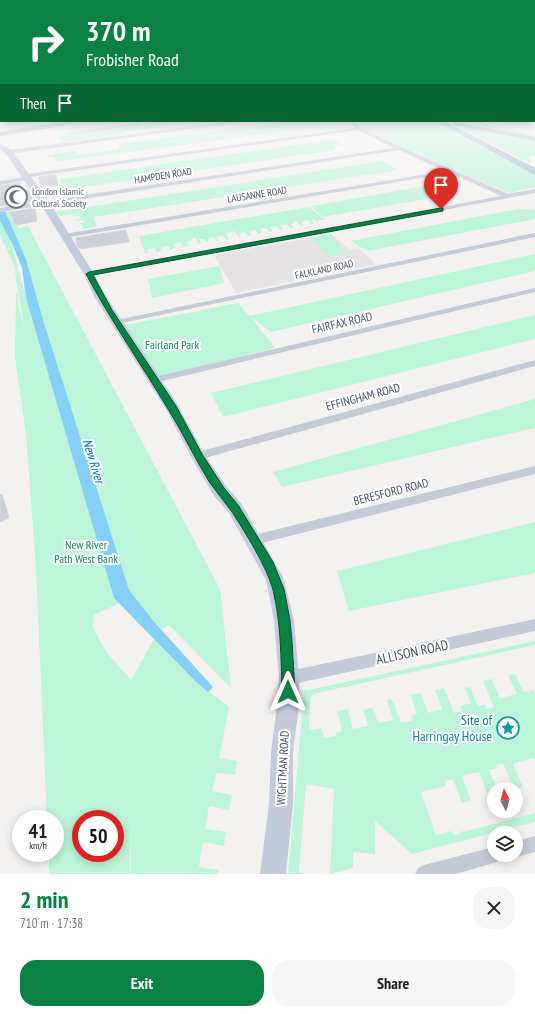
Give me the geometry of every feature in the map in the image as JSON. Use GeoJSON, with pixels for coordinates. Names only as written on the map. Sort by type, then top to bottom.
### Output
{"type":"FeatureCollection","features":[{"type":"Feature","properties":{"kind":"main road","name":"WIGHTMAN ROAD"},"geometry":{"type":"LineString","coordinates":[[0,142],[9,152],[45,203],[64,236],[89,274],[100,296],[173,409],[198,456],[220,491],[235,508],[269,565],[278,589],[286,641],[289,678],[288,706],[282,752],[281,804],[273,874]]}},
{"type":"Feature","properties":{"kind":"main road"},"geometry":{"type":"LineString","coordinates":[[480,142],[535,172]]}},
{"type":"Feature","properties":{"kind":"street"},"geometry":{"type":"LineString","coordinates":[[9,152],[88,142]]}},
{"type":"Feature","properties":{"kind":"street"},"geometry":{"type":"LineString","coordinates":[[0,183],[27,177],[270,142]]}},
{"type":"Feature","properties":{"kind":"street"},"geometry":{"type":"LineString","coordinates":[[387,142],[506,196]]}},
{"type":"Feature","properties":{"kind":"street","name":"HAMPDEN ROAD"},"geometry":{"type":"LineString","coordinates":[[2,209],[401,148]]}},
{"type":"Feature","properties":{"kind":"street","name":"LAUSANNE ROAD"},"geometry":{"type":"LineString","coordinates":[[64,236],[453,171]]}},
{"type":"Feature","properties":{"kind":"street"},"geometry":{"type":"LineString","coordinates":[[89,274],[535,191]]}},
{"type":"Feature","properties":{"kind":"street","name":"FALKLAND ROAD"},"geometry":{"type":"LineString","coordinates":[[117,322],[535,235]]}},
{"type":"Feature","properties":{"kind":"street","name":"FAIRFAX ROAD"},"geometry":{"type":"LineString","coordinates":[[154,380],[535,290]]}},
{"type":"Feature","properties":{"kind":"street","name":"EFFINGHAM ROAD"},"geometry":{"type":"LineString","coordinates":[[198,456],[535,363]]}},
{"type":"Feature","properties":{"kind":"street","name":"BERESFORD ROAD"},"geometry":{"type":"LineString","coordinates":[[254,540],[535,470]]}},
{"type":"Feature","properties":{"kind":"street","name":"ALLISON ROAD"},"geometry":{"type":"LineString","coordinates":[[289,678],[535,625]]}},
{"type":"Feature","properties":{"kind":"street"},"geometry":{"type":"LineString","coordinates":[[523,847],[535,844]]}},
{"type":"Feature","properties":{"kind":"street"},"geometry":{"type":"LineString","coordinates":[[424,874],[487,857]]}},
{"type":"Feature","properties":{"kind":"shaded area"},"geometry":{"type":"Polygon","coordinates":[[[331,234],[350,250],[358,248],[376,264],[236,293],[214,255],[331,234]]]}},
{"type":"Feature","properties":{"kind":"green space"},"geometry":{"type":"Polygon","coordinates":[[[135,142],[207,142],[53,162],[55,161],[54,157],[48,157],[47,155],[76,151],[78,155],[118,149],[118,144],[135,142]]]}},
{"type":"Feature","properties":{"kind":"green space"},"geometry":{"type":"Polygon","coordinates":[[[317,142],[339,142],[342,145],[335,146],[334,150],[58,191],[57,187],[67,185],[66,183],[61,184],[60,179],[317,142]]]}},
{"type":"Feature","properties":{"kind":"green space"},"geometry":{"type":"Polygon","coordinates":[[[391,142],[472,142],[535,175],[535,187],[509,193],[391,142]]]}},
{"type":"Feature","properties":{"kind":"green space"},"geometry":{"type":"Polygon","coordinates":[[[487,142],[535,142],[535,156],[529,156],[531,162],[528,163],[487,142]]]}},
{"type":"Feature","properties":{"kind":"green space"},"geometry":{"type":"Polygon","coordinates":[[[382,161],[398,170],[94,217],[97,226],[84,229],[80,223],[85,222],[84,220],[75,220],[81,219],[80,216],[69,216],[83,213],[59,216],[56,212],[382,161]]]}},
{"type":"Feature","properties":{"kind":"green space"},"geometry":{"type":"Polygon","coordinates":[[[442,183],[449,195],[323,217],[311,206],[442,183]]]}},
{"type":"Feature","properties":{"kind":"green space"},"geometry":{"type":"Polygon","coordinates":[[[309,207],[325,220],[318,220],[319,222],[317,222],[314,219],[311,220],[314,224],[311,224],[308,220],[301,222],[304,225],[301,226],[296,221],[293,221],[294,223],[291,224],[294,227],[290,228],[287,224],[280,225],[283,229],[280,230],[276,226],[270,227],[273,231],[269,232],[266,228],[260,229],[262,233],[258,234],[256,230],[249,231],[251,235],[248,236],[245,232],[238,233],[241,237],[239,237],[235,231],[226,233],[229,239],[226,240],[223,235],[216,237],[218,241],[213,237],[208,238],[209,240],[207,242],[204,239],[199,239],[201,243],[199,244],[195,238],[187,242],[189,246],[183,247],[181,242],[174,244],[176,248],[170,249],[168,246],[161,247],[162,251],[156,252],[155,248],[147,249],[148,253],[145,254],[139,236],[309,207]]]}},
{"type":"Feature","properties":{"kind":"green space"},"geometry":{"type":"Polygon","coordinates":[[[518,209],[535,210],[535,219],[367,251],[351,241],[518,209]]]}},
{"type":"Feature","properties":{"kind":"green space"},"geometry":{"type":"Polygon","coordinates":[[[5,212],[9,212],[18,228],[28,226],[220,589],[231,688],[169,625],[161,630],[129,591],[44,323],[26,258],[5,212]]]}},
{"type":"Feature","properties":{"kind":"green space","name":"New River Path West Bank"},"geometry":{"type":"Polygon","coordinates":[[[0,218],[11,241],[26,298],[115,598],[120,603],[94,615],[93,628],[107,653],[131,680],[154,639],[195,681],[229,707],[219,758],[237,761],[235,775],[216,773],[212,791],[232,795],[229,810],[209,806],[205,829],[226,832],[224,846],[203,842],[199,867],[219,870],[218,874],[131,874],[131,818],[130,874],[49,874],[49,862],[64,862],[64,810],[47,810],[36,568],[26,434],[15,357],[16,294],[18,292],[18,302],[25,334],[14,265],[0,235],[0,218]]]}},
{"type":"Feature","properties":{"kind":"green space"},"geometry":{"type":"Polygon","coordinates":[[[330,235],[346,253],[328,257],[312,238],[330,235]]]}},
{"type":"Feature","properties":{"kind":"green space","name":"Fairland Park"},"geometry":{"type":"Polygon","coordinates":[[[535,254],[535,271],[271,332],[251,317],[275,348],[155,378],[126,325],[238,303],[249,316],[535,254]]]}},
{"type":"Feature","properties":{"kind":"green space"},"geometry":{"type":"Polygon","coordinates":[[[220,266],[224,283],[152,298],[148,279],[220,266]]]}},
{"type":"Feature","properties":{"kind":"green space"},"geometry":{"type":"Polygon","coordinates":[[[535,315],[535,339],[223,417],[211,393],[535,315]]]}},
{"type":"Feature","properties":{"kind":"green space"},"geometry":{"type":"Polygon","coordinates":[[[535,399],[535,428],[282,487],[273,472],[535,399]]]}},
{"type":"Feature","properties":{"kind":"green space"},"geometry":{"type":"Polygon","coordinates":[[[535,522],[535,573],[349,611],[337,571],[535,522]]]}},
{"type":"Feature","properties":{"kind":"green space"},"geometry":{"type":"Polygon","coordinates":[[[535,641],[535,645],[313,694],[310,699],[309,730],[322,728],[324,738],[336,736],[335,733],[342,731],[337,711],[348,709],[353,729],[368,726],[363,710],[373,707],[378,723],[393,720],[387,700],[391,699],[394,703],[401,723],[412,721],[411,716],[417,714],[411,695],[421,693],[428,713],[442,709],[435,690],[444,688],[454,713],[462,711],[460,706],[471,703],[465,688],[470,687],[478,706],[485,704],[487,709],[494,707],[483,681],[492,679],[500,698],[517,694],[508,675],[515,674],[524,692],[532,690],[535,695],[535,761],[534,758],[513,764],[521,782],[511,782],[503,763],[496,765],[497,768],[489,770],[494,782],[487,782],[487,792],[479,772],[462,776],[471,800],[462,803],[453,779],[445,781],[446,786],[421,792],[436,835],[451,831],[454,835],[460,834],[462,830],[463,832],[516,818],[523,818],[523,816],[535,813],[535,822],[520,826],[487,826],[487,834],[412,854],[375,821],[375,854],[353,852],[353,868],[330,874],[334,789],[306,784],[299,872],[307,874],[288,874],[304,691],[535,641]]]}},
{"type":"Feature","properties":{"kind":"water"},"geometry":{"type":"Polygon","coordinates":[[[0,208],[4,209],[26,259],[44,323],[129,590],[156,624],[213,687],[208,692],[195,681],[114,598],[26,298],[22,268],[12,243],[0,221],[0,208]]]}},
{"type":"Feature","properties":{"kind":"building"},"geometry":{"type":"Polygon","coordinates":[[[56,176],[58,185],[41,187],[39,177],[56,176]]]}},
{"type":"Feature","properties":{"kind":"building","name":"London Islamic Cultural Society"},"geometry":{"type":"Polygon","coordinates":[[[20,183],[22,191],[28,190],[34,201],[3,206],[0,205],[0,186],[20,183]]]}},
{"type":"Feature","properties":{"kind":"building"},"geometry":{"type":"Polygon","coordinates":[[[35,208],[37,221],[16,225],[10,212],[35,208]]]}},
{"type":"Feature","properties":{"kind":"building"},"geometry":{"type":"Polygon","coordinates":[[[126,230],[129,242],[80,249],[76,243],[76,238],[126,230]]]}},
{"type":"Feature","properties":{"kind":"building"},"geometry":{"type":"Polygon","coordinates":[[[2,494],[9,518],[0,522],[0,495],[2,494]]]}},
{"type":"Feature","properties":{"kind":"place","name":"London Islamic Cultural Society"},"geometry":{"type":"Point","coordinates":[16,197]}},
{"type":"Feature","properties":{"kind":"place","name":"Site of Harringay House"},"geometry":{"type":"Point","coordinates":[508,728]}},
{"type":"Feature","properties":{"kind":"route"},"geometry":{"type":"LineString","coordinates":[[288,692],[289,678],[284,620],[280,606],[278,589],[269,565],[235,508],[220,491],[198,456],[173,409],[108,310],[100,296],[99,290],[89,274],[441,209]]}},
{"type":"Feature","properties":{"kind":"water label","name":"New River"},"geometry":{"type":"Point","coordinates":[94,461]}}]}
